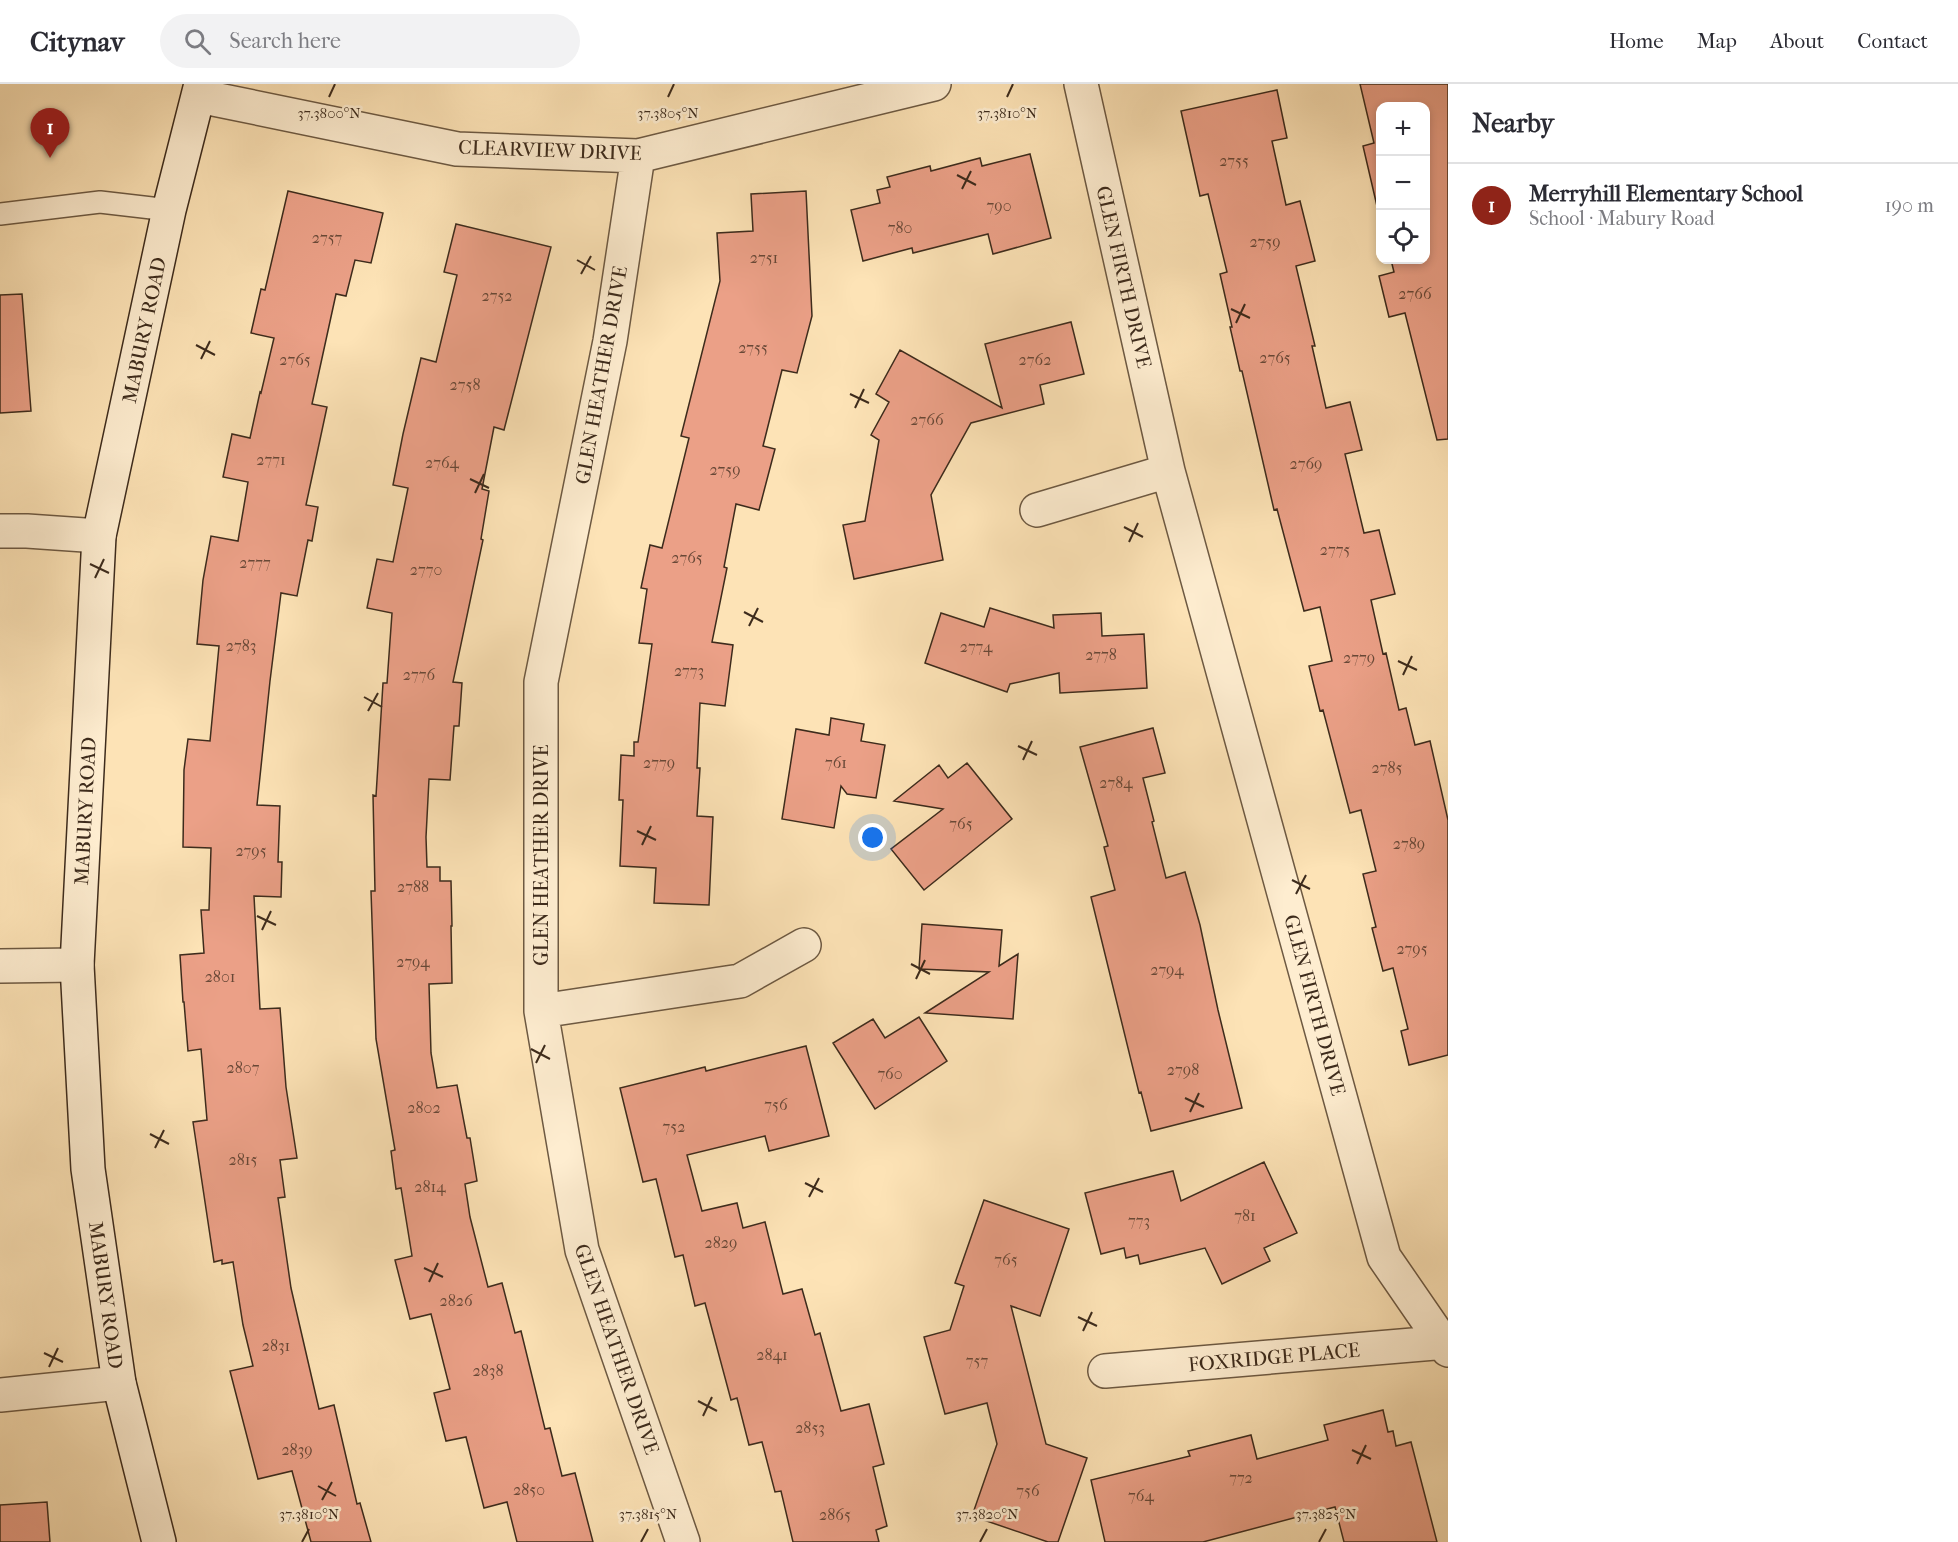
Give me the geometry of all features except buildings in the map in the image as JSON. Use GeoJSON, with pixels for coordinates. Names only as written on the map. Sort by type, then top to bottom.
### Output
{"type":"FeatureCollection","features":[{"type":"Feature","properties":{"kind":"street","name":"CLEARVIEW DRIVE"},"geometry":{"type":"LineString","coordinates":[[200,90],[458,149],[638,156],[934,84]]}},
{"type":"Feature","properties":{"kind":"street","name":"GLEN FIRTH DRIVE"},"geometry":{"type":"LineString","coordinates":[[1081,84],[1168,471],[1384,1257],[1446,1345]]}},
{"type":"Feature","properties":{"kind":"street","name":"MABURY ROAD"},"geometry":{"type":"LineString","coordinates":[[159,1542],[118,1383],[88,1169],[77,965],[99,536],[169,210],[200,90]]}},
{"type":"Feature","properties":{"kind":"street","name":"GLEN HEATHER DRIVE"},"geometry":{"type":"LineString","coordinates":[[638,156],[610,341],[541,682],[541,1011],[582,1250],[683,1542]]}},
{"type":"Feature","properties":{"kind":"street"},"geometry":{"type":"LineString","coordinates":[[1037,510],[1168,471]]}},
{"type":"Feature","properties":{"kind":"street"},"geometry":{"type":"LineString","coordinates":[[0,531],[99,536]]}},
{"type":"Feature","properties":{"kind":"street"},"geometry":{"type":"LineString","coordinates":[[541,1011],[740,981],[804,945]]}},
{"type":"Feature","properties":{"kind":"street"},"geometry":{"type":"LineString","coordinates":[[0,966],[77,965]]}},
{"type":"Feature","properties":{"kind":"street","name":"FOXRIDGE PLACE"},"geometry":{"type":"LineString","coordinates":[[1105,1371],[1446,1345]]}},
{"type":"Feature","properties":{"kind":"street"},"geometry":{"type":"LineString","coordinates":[[0,1395],[118,1383]]}},
{"type":"Feature","properties":{"kind":"lane"},"geometry":{"type":"LineString","coordinates":[[0,214],[100,202],[169,210]]}},
{"type":"Feature","properties":{"kind":"place","name":"Merryhill Elementary School"},"geometry":{"type":"Point","coordinates":[50,158]}}]}
